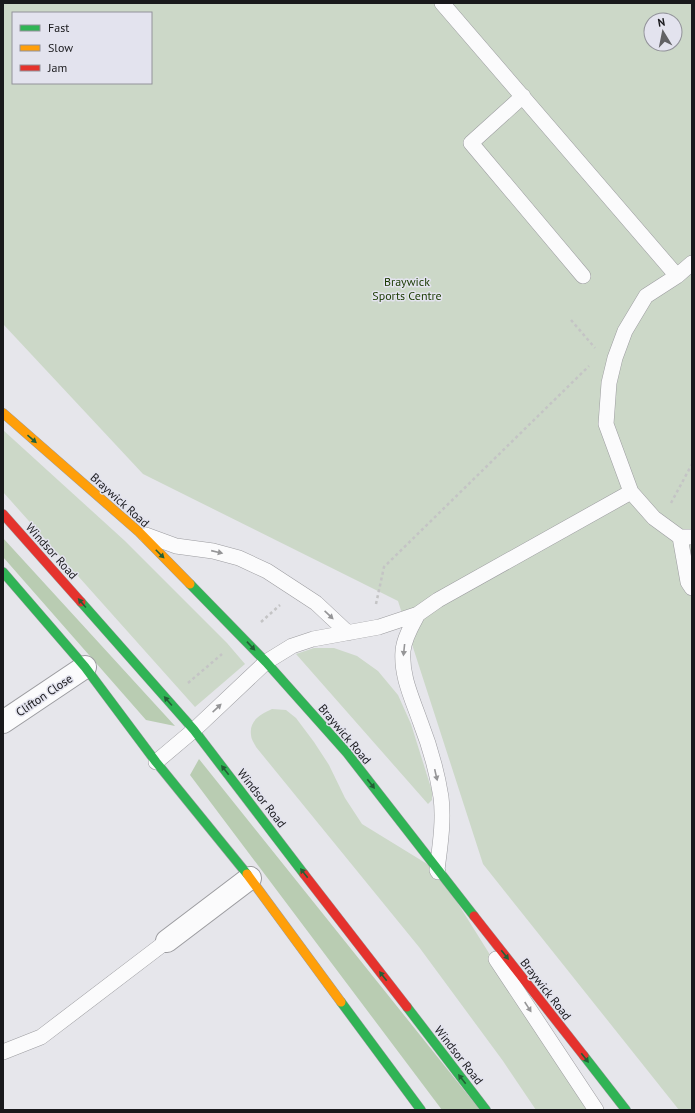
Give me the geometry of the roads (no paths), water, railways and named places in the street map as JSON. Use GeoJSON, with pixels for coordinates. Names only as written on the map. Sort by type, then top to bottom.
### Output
{"type":"FeatureCollection","features":[{"type":"Feature","properties":{"kind":"main road","name":"Braywick Road"},"geometry":{"type":"LineString","coordinates":[[3,413],[139,532],[266,662],[347,753],[626,1110]]}},
{"type":"Feature","properties":{"kind":"main road","name":"Windsor Road"},"geometry":{"type":"LineString","coordinates":[[3,514],[194,730],[486,1110]]}},
{"type":"Feature","properties":{"kind":"main road"},"geometry":{"type":"LineString","coordinates":[[3,572],[85,667],[156,762],[250,878],[421,1110]]}},
{"type":"Feature","properties":{"kind":"street","name":"Clifton Close"},"geometry":{"type":"LineString","coordinates":[[3,722],[85,667]]}},
{"type":"Feature","properties":{"kind":"street"},"geometry":{"type":"LineString","coordinates":[[167,941],[250,878]]}},
{"type":"Feature","properties":{"kind":"lane"},"geometry":{"type":"LineString","coordinates":[[442,3],[677,276]]}},
{"type":"Feature","properties":{"kind":"lane"},"geometry":{"type":"LineString","coordinates":[[523,96],[471,143],[583,276]]}},
{"type":"Feature","properties":{"kind":"lane"},"geometry":{"type":"LineString","coordinates":[[692,263],[677,276],[646,296],[608,356],[609,383],[606,424],[631,492],[654,518],[686,537],[688,582],[692,588]]}},
{"type":"Feature","properties":{"kind":"lane"},"geometry":{"type":"LineString","coordinates":[[156,762],[194,730],[266,662],[292,646],[313,639],[380,627],[418,614],[438,600],[631,492]]}},
{"type":"Feature","properties":{"kind":"lane"},"geometry":{"type":"LineString","coordinates":[[139,532],[176,546],[213,551],[239,558],[267,571],[316,603],[348,633]]}},
{"type":"Feature","properties":{"kind":"lane"},"geometry":{"type":"LineString","coordinates":[[418,614],[407,636],[403,650],[405,674],[410,695],[431,755],[441,798],[442,828],[437,870],[596,1110]]}},
{"type":"Feature","properties":{"kind":"lane"},"geometry":{"type":"LineString","coordinates":[[3,1052],[41,1037],[167,941]]}},
{"type":"Feature","properties":{"kind":"park label","name":"Braywick Sports Centre"},"geometry":{"type":"Point","coordinates":[407,288]}}]}
